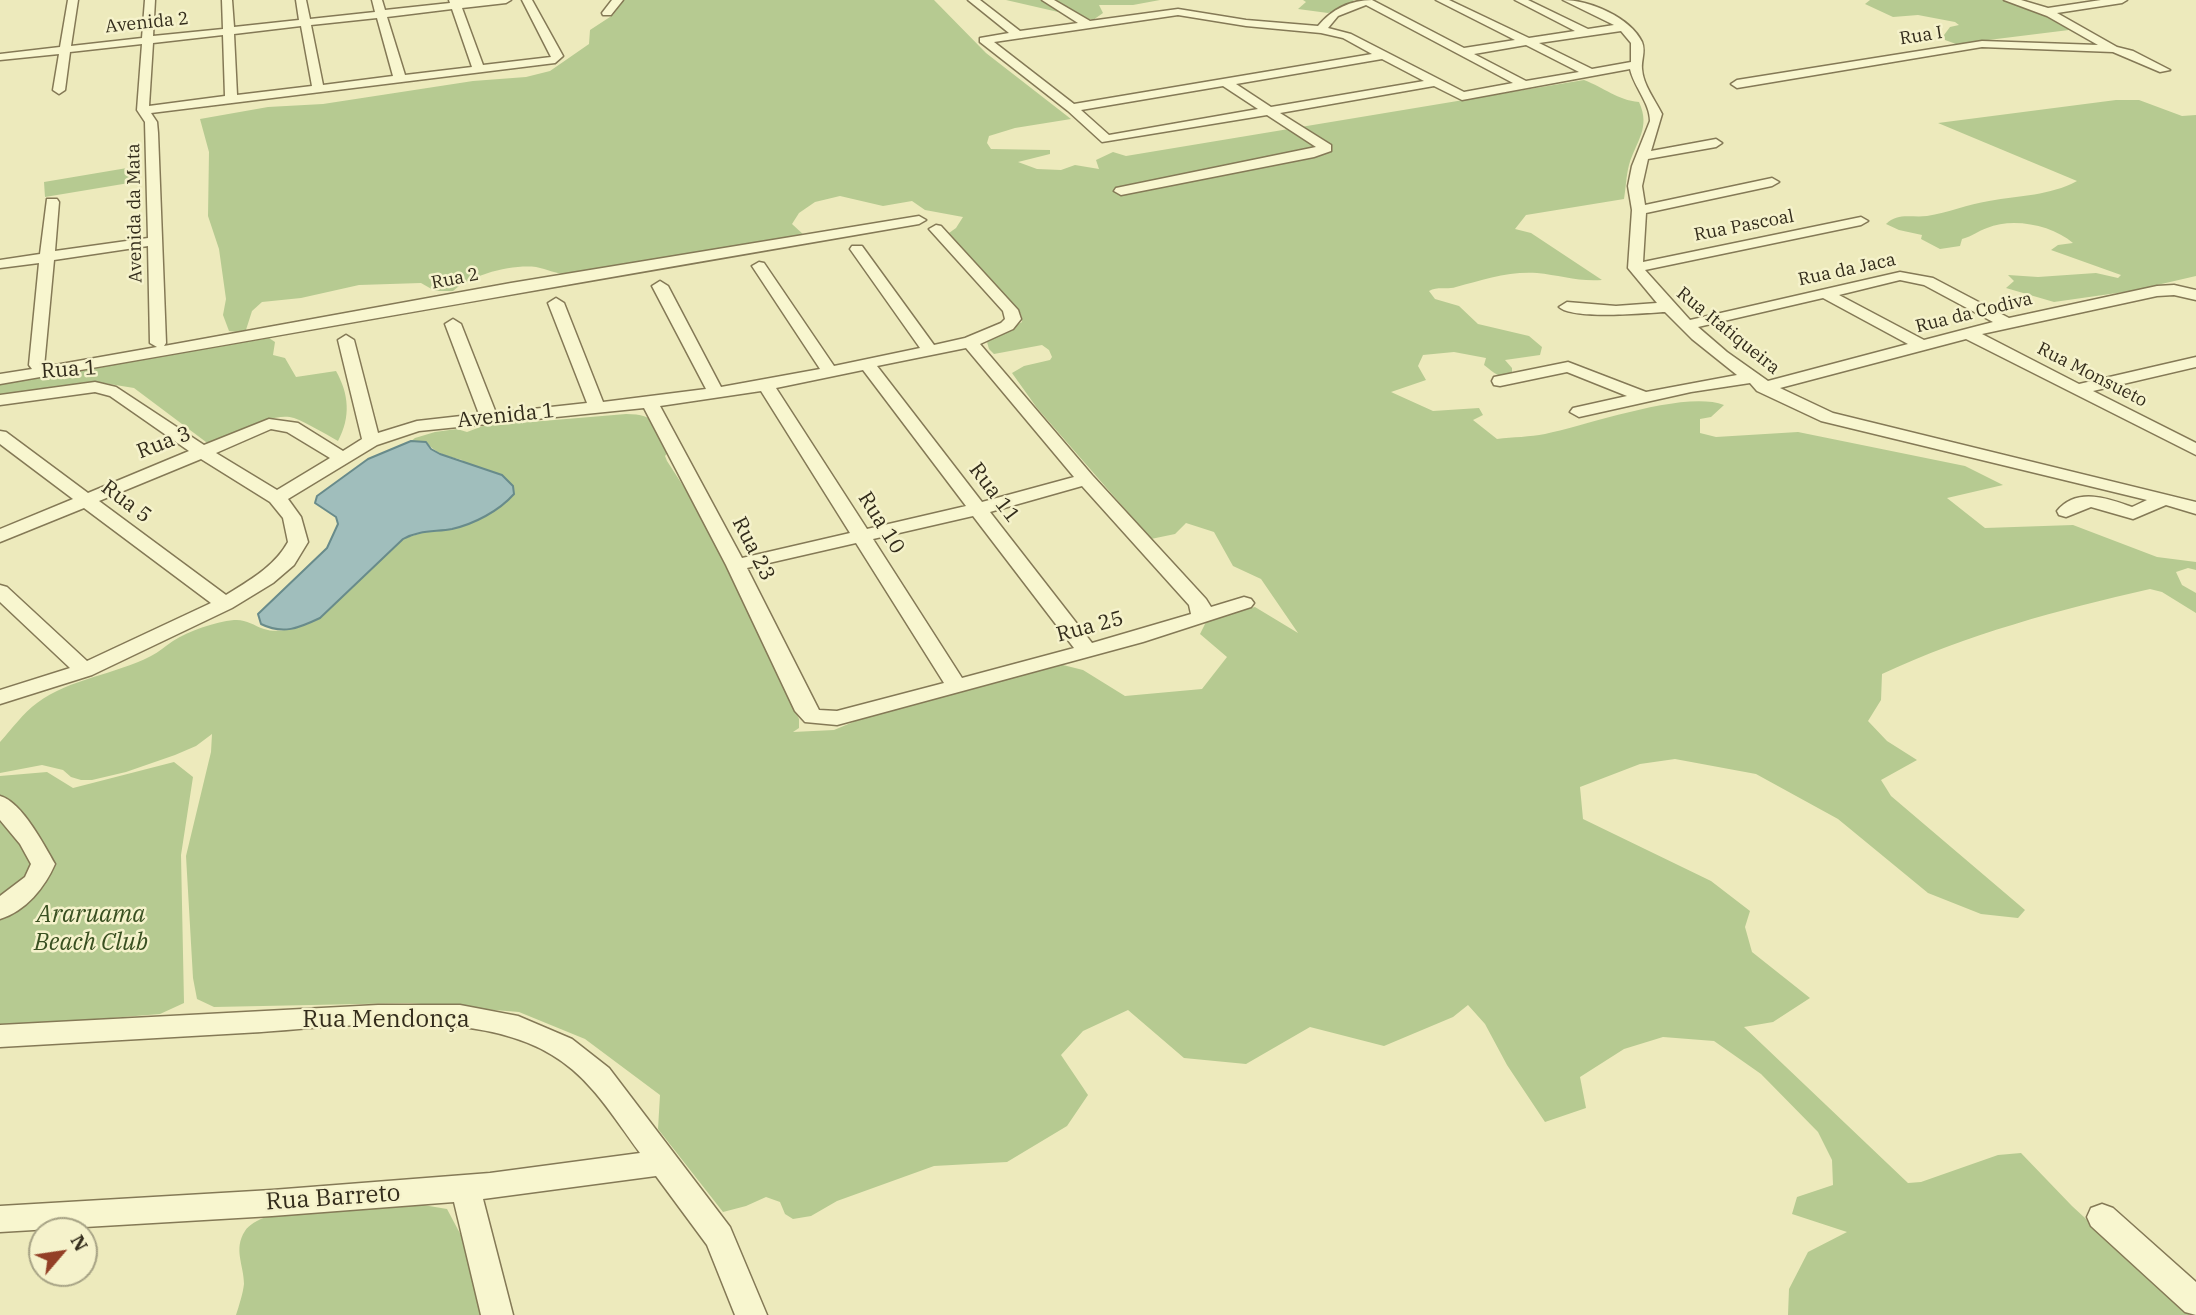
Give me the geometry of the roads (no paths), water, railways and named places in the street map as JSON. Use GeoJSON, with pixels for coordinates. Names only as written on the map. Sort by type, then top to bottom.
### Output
{"type":"FeatureCollection","features":[{"type":"Feature","properties":{"kind":"street"},"geometry":{"type":"LineString","coordinates":[[59,90],[73,0]]}},
{"type":"Feature","properties":{"kind":"street","name":"Avenida da Mata"},"geometry":{"type":"LineString","coordinates":[[150,0],[144,110],[151,122],[152,133],[158,343]]}},
{"type":"Feature","properties":{"kind":"street"},"geometry":{"type":"LineString","coordinates":[[227,0],[231,99]]}},
{"type":"Feature","properties":{"kind":"street"},"geometry":{"type":"LineString","coordinates":[[301,0],[318,89]]}},
{"type":"Feature","properties":{"kind":"street"},"geometry":{"type":"LineString","coordinates":[[377,0],[400,79]]}},
{"type":"Feature","properties":{"kind":"street","name":"Avenida 2"},"geometry":{"type":"LineString","coordinates":[[0,57],[381,14],[455,3],[506,0]]}},
{"type":"Feature","properties":{"kind":"street"},"geometry":{"type":"LineString","coordinates":[[144,110],[555,60],[557,56],[527,0]]}},
{"type":"Feature","properties":{"kind":"street"},"geometry":{"type":"LineString","coordinates":[[607,13],[618,0]]}},
{"type":"Feature","properties":{"kind":"street"},"geometry":{"type":"LineString","coordinates":[[973,0],[1018,35]]}},
{"type":"Feature","properties":{"kind":"street"},"geometry":{"type":"LineString","coordinates":[[1046,0],[1088,25]]}},
{"type":"Feature","properties":{"kind":"street"},"geometry":{"type":"LineString","coordinates":[[1441,0],[1589,73],[1633,81],[1642,91],[1656,114],[1656,121],[1635,186],[1639,210],[1634,268]]}},
{"type":"Feature","properties":{"kind":"street"},"geometry":{"type":"LineString","coordinates":[[1520,0],[1586,32]]}},
{"type":"Feature","properties":{"kind":"street"},"geometry":{"type":"LineString","coordinates":[[1569,0],[1623,27],[1637,44],[1639,54],[1635,65],[1642,91]]}},
{"type":"Feature","properties":{"kind":"street","name":"Rua I"},"geometry":{"type":"LineString","coordinates":[[2009,0],[2053,12],[2113,49]]}},
{"type":"Feature","properties":{"kind":"street","name":"Rua I"},"geometry":{"type":"LineString","coordinates":[[2053,12],[2122,0]]}},
{"type":"Feature","properties":{"kind":"street"},"geometry":{"type":"LineString","coordinates":[[1321,30],[1334,14],[1365,1],[1525,85]]}},
{"type":"Feature","properties":{"kind":"street"},"geometry":{"type":"LineString","coordinates":[[455,3],[480,69]]}},
{"type":"Feature","properties":{"kind":"street"},"geometry":{"type":"LineString","coordinates":[[1436,82],[1106,139],[1072,107],[984,40],[1178,12],[1246,23],[1321,30],[1347,36],[1436,82],[1462,96],[1635,65]]}},
{"type":"Feature","properties":{"kind":"street"},"geometry":{"type":"LineString","coordinates":[[1462,52],[1623,27]]}},
{"type":"Feature","properties":{"kind":"street","name":"Rua I"},"geometry":{"type":"LineString","coordinates":[[1737,84],[1982,44],[2113,49],[2130,53],[2164,70]]}},
{"type":"Feature","properties":{"kind":"street"},"geometry":{"type":"LineString","coordinates":[[1072,107],[1384,55]]}},
{"type":"Feature","properties":{"kind":"street"},"geometry":{"type":"LineString","coordinates":[[1121,191],[1301,156],[1326,148],[1224,81]]}},
{"type":"Feature","properties":{"kind":"street"},"geometry":{"type":"LineString","coordinates":[[1643,156],[1716,143]]}},
{"type":"Feature","properties":{"kind":"street"},"geometry":{"type":"LineString","coordinates":[[1639,210],[1772,182]]}},
{"type":"Feature","properties":{"kind":"street"},"geometry":{"type":"LineString","coordinates":[[37,365],[52,202]]}},
{"type":"Feature","properties":{"kind":"street","name":"Rua 2"},"geometry":{"type":"LineString","coordinates":[[0,379],[511,288],[919,220]]}},
{"type":"Feature","properties":{"kind":"street","name":"Rua Pascoal"},"geometry":{"type":"LineString","coordinates":[[1634,268],[1861,221]]}},
{"type":"Feature","properties":{"kind":"street","name":"Avenida 1"},"geometry":{"type":"LineString","coordinates":[[277,498],[341,457],[371,442],[417,426],[717,394],[970,342],[993,333],[1013,319],[1010,310],[936,229]]}},
{"type":"Feature","properties":{"kind":"street"},"geometry":{"type":"LineString","coordinates":[[0,270],[154,244]]}},
{"type":"Feature","properties":{"kind":"street"},"geometry":{"type":"LineString","coordinates":[[857,249],[929,349]]}},
{"type":"Feature","properties":{"kind":"street"},"geometry":{"type":"LineString","coordinates":[[0,264],[48,260]]}},
{"type":"Feature","properties":{"kind":"street"},"geometry":{"type":"LineString","coordinates":[[759,266],[829,370]]}},
{"type":"Feature","properties":{"kind":"street","name":"Rua Itatiqueira"},"geometry":{"type":"LineString","coordinates":[[1634,268],[1667,307],[1757,382],[1827,417],[2196,508]]}},
{"type":"Feature","properties":{"kind":"street","name":"Rua da Jaca"},"geometry":{"type":"LineString","coordinates":[[1687,325],[1900,276],[1917,278],[2007,323]]}},
{"type":"Feature","properties":{"kind":"street"},"geometry":{"type":"LineString","coordinates":[[660,286],[717,394]]}},
{"type":"Feature","properties":{"kind":"street","name":"Rua da Codiva"},"geometry":{"type":"LineString","coordinates":[[1579,412],[1643,397],[1757,382],[2157,291],[2174,290],[2196,295]]}},
{"type":"Feature","properties":{"kind":"street"},"geometry":{"type":"LineString","coordinates":[[1826,294],[1923,346]]}},
{"type":"Feature","properties":{"kind":"street"},"geometry":{"type":"LineString","coordinates":[[556,303],[597,407]]}},
{"type":"Feature","properties":{"kind":"street"},"geometry":{"type":"LineString","coordinates":[[1567,307],[1616,311],[1667,307]]}},
{"type":"Feature","properties":{"kind":"street"},"geometry":{"type":"LineString","coordinates":[[453,324],[489,418]]}},
{"type":"Feature","properties":{"kind":"street","name":"Rua Monsueto"},"geometry":{"type":"LineString","coordinates":[[1969,334],[2196,450]]}},
{"type":"Feature","properties":{"kind":"street"},"geometry":{"type":"LineString","coordinates":[[346,340],[371,442]]}},
{"type":"Feature","properties":{"kind":"street"},"geometry":{"type":"LineString","coordinates":[[970,342],[1086,479],[1199,603],[1202,612],[1199,618]]}},
{"type":"Feature","properties":{"kind":"street","name":"Rua 11"},"geometry":{"type":"LineString","coordinates":[[866,362],[1087,650]]}},
{"type":"Feature","properties":{"kind":"street"},"geometry":{"type":"LineString","coordinates":[[2078,389],[2196,362]]}},
{"type":"Feature","properties":{"kind":"street"},"geometry":{"type":"LineString","coordinates":[[1500,381],[1568,367],[1643,397]]}},
{"type":"Feature","properties":{"kind":"street","name":"Rua 10"},"geometry":{"type":"LineString","coordinates":[[766,385],[957,687]]}},
{"type":"Feature","properties":{"kind":"street","name":"Rua 1"},"geometry":{"type":"LineString","coordinates":[[0,400],[80,388],[104,389],[125,396],[204,453],[277,498]]}},
{"type":"Feature","properties":{"kind":"street","name":"Rua 23"},"geometry":{"type":"LineString","coordinates":[[650,402],[736,565],[806,711],[813,718]]}},
{"type":"Feature","properties":{"kind":"street","name":"Rua 3"},"geometry":{"type":"LineString","coordinates":[[0,536],[83,499],[276,423],[292,427],[341,457]]}},
{"type":"Feature","properties":{"kind":"street","name":"Rua 5"},"geometry":{"type":"LineString","coordinates":[[0,436],[225,604]]}},
{"type":"Feature","properties":{"kind":"street"},"geometry":{"type":"LineString","coordinates":[[736,565],[978,509],[1086,479]]}},
{"type":"Feature","properties":{"kind":"street"},"geometry":{"type":"LineString","coordinates":[[0,697],[85,670],[225,604],[266,579],[287,561],[298,542],[292,517],[277,498]]}},
{"type":"Feature","properties":{"kind":"street"},"geometry":{"type":"LineString","coordinates":[[2066,511],[2078,502],[2089,499],[2138,521],[2164,499]]}},
{"type":"Feature","properties":{"kind":"street"},"geometry":{"type":"LineString","coordinates":[[0,591],[85,670]]}},
{"type":"Feature","properties":{"kind":"street","name":"Rua 25"},"geometry":{"type":"LineString","coordinates":[[813,718],[836,718],[957,687],[1244,603]]}},
{"type":"Feature","properties":{"kind":"street"},"geometry":{"type":"LineString","coordinates":[[0,804],[29,839],[43,864],[35,882],[0,910]]}},
{"type":"Feature","properties":{"kind":"street","name":"Rua Mendonça"},"geometry":{"type":"LineString","coordinates":[[0,1036],[378,1015],[460,1015],[518,1027],[562,1047],[599,1076],[719,1237],[751,1315]]}},
{"type":"Feature","properties":{"kind":"street","name":"Rua Barreto"},"geometry":{"type":"LineString","coordinates":[[0,1219],[465,1188],[665,1162]]}},
{"type":"Feature","properties":{"kind":"street"},"geometry":{"type":"LineString","coordinates":[[465,1188],[498,1315]]}},
{"type":"Feature","properties":{"kind":"street"},"geometry":{"type":"LineString","coordinates":[[2102,1217],[2196,1302]]}},
{"type":"Feature","properties":{"kind":"water"},"geometry":{"type":"Polygon","coordinates":[[[411,441],[426,442],[440,454],[502,475],[513,486],[514,494],[494,511],[469,524],[415,534],[403,539],[320,618],[284,630],[261,624],[258,614],[327,548],[338,524],[336,517],[315,503],[317,496],[368,459],[411,441]]]}},
{"type":"Feature","properties":{"kind":"park label","name":"Araruama Beach Club"},"geometry":{"type":"Point","coordinates":[91,929]}}]}
